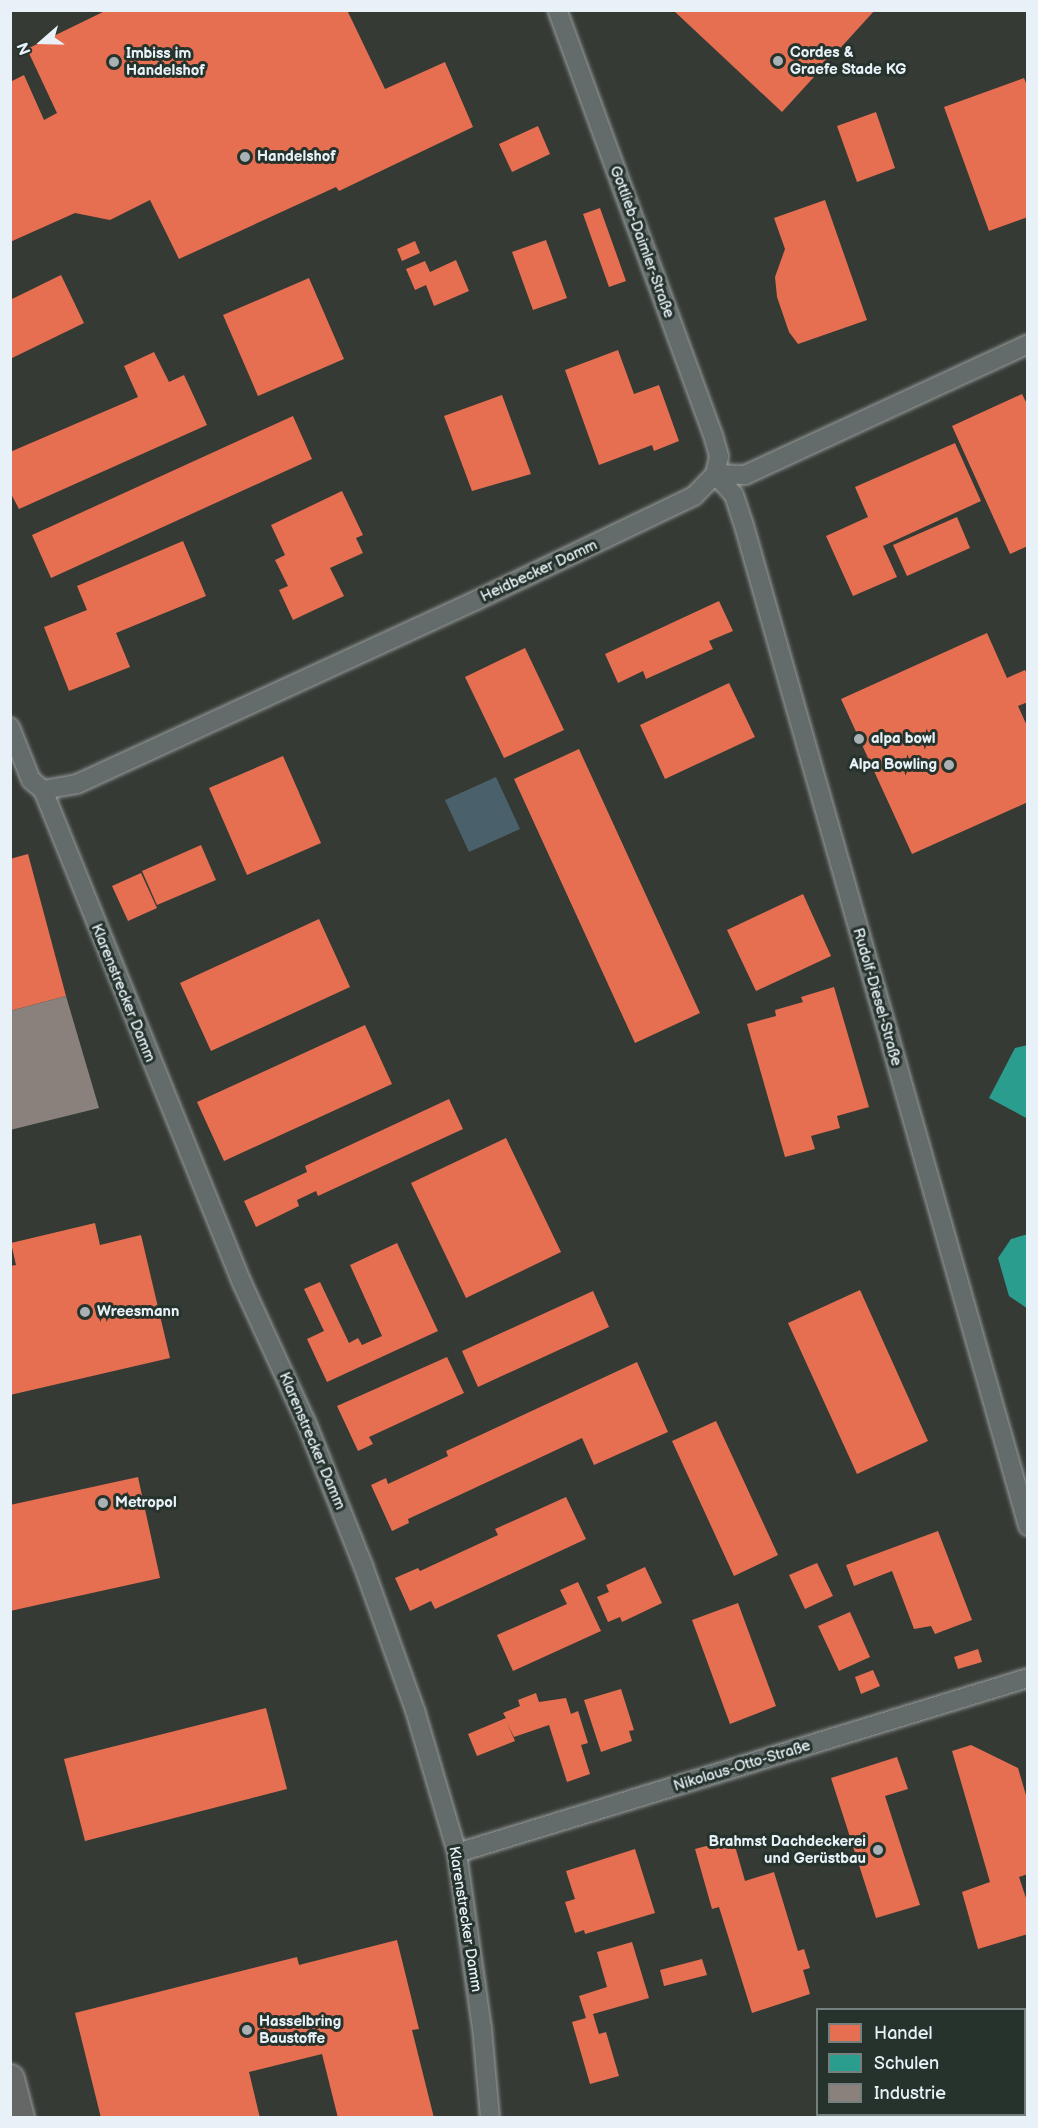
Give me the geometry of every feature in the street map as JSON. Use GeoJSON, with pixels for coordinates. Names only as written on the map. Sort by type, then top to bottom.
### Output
{"type":"FeatureCollection","features":[{"type":"Feature","properties":{"kind":"main road"},"geometry":{"type":"LineString","coordinates":[[10,2079],[20,2118]]}},
{"type":"Feature","properties":{"kind":"street","name":"Gottlieb-Daimler-Straße"},"geometry":{"type":"LineString","coordinates":[[557,10],[714,438],[719,456],[715,474]]}},
{"type":"Feature","properties":{"kind":"street"},"geometry":{"type":"LineString","coordinates":[[715,474],[745,475],[1028,344]]}},
{"type":"Feature","properties":{"kind":"street","name":"Heidbecker Damm"},"geometry":{"type":"LineString","coordinates":[[43,790],[77,784],[541,570],[694,496],[715,474]]}},
{"type":"Feature","properties":{"kind":"street","name":"Rudolf-Diesel-Straße"},"geometry":{"type":"LineString","coordinates":[[715,474],[734,495],[743,522],[1028,1527]]}},
{"type":"Feature","properties":{"kind":"street","name":"Klarenstrecker Damm"},"geometry":{"type":"LineString","coordinates":[[10,727],[31,780],[43,790],[238,1275],[306,1422],[363,1564],[415,1710],[457,1854],[482,2028],[490,2118]]}},
{"type":"Feature","properties":{"kind":"street","name":"Nikolaus-Otto-Straße"},"geometry":{"type":"LineString","coordinates":[[457,1854],[1028,1678]]}},
{"type":"Feature","properties":{"kind":"water"},"geometry":{"type":"Polygon","coordinates":[[[496,777],[520,829],[469,852],[445,800],[496,777]]]}},
{"type":"Feature","properties":{"kind":"building: Handel","name":"Handelshof"},"geometry":{"type":"Polygon","coordinates":[[[107,10],[347,10],[385,89],[445,62],[473,127],[339,191],[336,187],[179,259],[150,200],[110,220],[75,213],[10,242],[10,82],[24,75],[44,120],[57,113],[27,49],[107,10]]]}},
{"type":"Feature","properties":{"kind":"building: Handel","name":"Cordes & Graefe Stade KG"},"geometry":{"type":"Polygon","coordinates":[[[673,10],[875,10],[782,112],[673,10]]]}},
{"type":"Feature","properties":{"kind":"building: Handel"},"geometry":{"type":"Polygon","coordinates":[[[1024,78],[1028,88],[1028,217],[989,231],[944,107],[1024,78]]]}},
{"type":"Feature","properties":{"kind":"building: Handel"},"geometry":{"type":"Polygon","coordinates":[[[876,112],[895,168],[857,182],[837,126],[876,112]]]}},
{"type":"Feature","properties":{"kind":"building: Handel"},"geometry":{"type":"Polygon","coordinates":[[[538,126],[550,154],[512,172],[499,144],[538,126]]]}},
{"type":"Feature","properties":{"kind":"building: Handel"},"geometry":{"type":"Polygon","coordinates":[[[825,200],[867,320],[798,344],[789,332],[777,297],[775,277],[785,249],[774,218],[825,200]]]}},
{"type":"Feature","properties":{"kind":"building: Handel"},"geometry":{"type":"Polygon","coordinates":[[[600,208],[626,281],[609,287],[583,214],[600,208]]]}},
{"type":"Feature","properties":{"kind":"building: Handel"},"geometry":{"type":"Polygon","coordinates":[[[546,240],[567,298],[533,310],[512,252],[546,240]]]}},
{"type":"Feature","properties":{"kind":"building: Handel"},"geometry":{"type":"Polygon","coordinates":[[[415,241],[420,253],[402,261],[397,249],[415,241]]]}},
{"type":"Feature","properties":{"kind":"building: Handel"},"geometry":{"type":"Polygon","coordinates":[[[456,260],[469,291],[434,306],[426,285],[415,290],[406,269],[425,261],[430,272],[456,260]]]}},
{"type":"Feature","properties":{"kind":"building: Handel"},"geometry":{"type":"Polygon","coordinates":[[[61,275],[84,323],[10,359],[10,300],[61,275]]]}},
{"type":"Feature","properties":{"kind":"building: Handel"},"geometry":{"type":"Polygon","coordinates":[[[309,278],[344,359],[258,396],[223,315],[309,278]]]}},
{"type":"Feature","properties":{"kind":"building: Handel"},"geometry":{"type":"Polygon","coordinates":[[[618,350],[634,394],[659,385],[679,441],[654,451],[652,445],[599,465],[565,370],[618,350]]]}},
{"type":"Feature","properties":{"kind":"building: Handel"},"geometry":{"type":"Polygon","coordinates":[[[154,352],[169,382],[184,375],[207,425],[19,509],[10,492],[10,452],[138,397],[124,366],[154,352]]]}},
{"type":"Feature","properties":{"kind":"building: Handel"},"geometry":{"type":"Polygon","coordinates":[[[1022,394],[1028,406],[1028,546],[1010,554],[952,426],[1022,394]]]}},
{"type":"Feature","properties":{"kind":"building: Handel"},"geometry":{"type":"Polygon","coordinates":[[[502,395],[531,474],[472,491],[444,416],[502,395]]]}},
{"type":"Feature","properties":{"kind":"building: Handel"},"geometry":{"type":"Polygon","coordinates":[[[293,416],[312,459],[51,578],[32,535],[293,416]]]}},
{"type":"Feature","properties":{"kind":"building: Handel"},"geometry":{"type":"Polygon","coordinates":[[[955,443],[981,501],[883,546],[897,577],[853,596],[826,536],[868,517],[855,487],[955,443]]]}},
{"type":"Feature","properties":{"kind":"building: Handel"},"geometry":{"type":"Polygon","coordinates":[[[342,491],[363,535],[356,538],[363,553],[330,568],[344,596],[293,620],[279,590],[288,586],[275,560],[285,555],[271,525],[342,491]]]}},
{"type":"Feature","properties":{"kind":"building: Handel"},"geometry":{"type":"Polygon","coordinates":[[[957,517],[970,548],[907,576],[893,545],[957,517]]]}},
{"type":"Feature","properties":{"kind":"building: Handel"},"geometry":{"type":"Polygon","coordinates":[[[183,541],[206,596],[116,633],[130,667],[69,691],[44,627],[87,610],[77,586],[183,541]]]}},
{"type":"Feature","properties":{"kind":"building: Handel"},"geometry":{"type":"Polygon","coordinates":[[[719,601],[733,631],[709,641],[713,649],[646,679],[643,671],[618,683],[605,654],[719,601]]]}},
{"type":"Feature","properties":{"kind":"building: Handel","name":"Alpa Bowling"},"geometry":{"type":"Polygon","coordinates":[[[987,633],[1007,678],[1025,670],[1028,676],[1028,702],[1018,706],[1028,728],[1028,802],[912,854],[841,699],[987,633]]]}},
{"type":"Feature","properties":{"kind":"building: Handel"},"geometry":{"type":"Polygon","coordinates":[[[525,648],[564,730],[504,758],[465,677],[525,648]]]}},
{"type":"Feature","properties":{"kind":"building: Handel"},"geometry":{"type":"Polygon","coordinates":[[[729,683],[755,737],[665,779],[640,725],[729,683]]]}},
{"type":"Feature","properties":{"kind":"building: Handel"},"geometry":{"type":"Polygon","coordinates":[[[579,749],[700,1013],[635,1043],[514,779],[579,749]]]}},
{"type":"Feature","properties":{"kind":"building: Handel"},"geometry":{"type":"Polygon","coordinates":[[[283,756],[321,843],[247,875],[209,788],[283,756]]]}},
{"type":"Feature","properties":{"kind":"building: Handel"},"geometry":{"type":"Polygon","coordinates":[[[201,845],[216,880],[157,905],[142,871],[201,845]]]}},
{"type":"Feature","properties":{"kind":"building: Handel"},"geometry":{"type":"Polygon","coordinates":[[[28,854],[66,996],[10,1011],[10,859],[28,854]]]}},
{"type":"Feature","properties":{"kind":"building: Handel"},"geometry":{"type":"Polygon","coordinates":[[[141,873],[157,908],[128,921],[112,886],[141,873]]]}},
{"type":"Feature","properties":{"kind":"building: Handel"},"geometry":{"type":"Polygon","coordinates":[[[803,894],[831,956],[756,991],[727,930],[803,894]]]}},
{"type":"Feature","properties":{"kind":"building: Handel"},"geometry":{"type":"Polygon","coordinates":[[[319,919],[350,987],[211,1051],[180,983],[319,919]]]}},
{"type":"Feature","properties":{"kind":"building: Handel"},"geometry":{"type":"Polygon","coordinates":[[[834,987],[869,1107],[837,1116],[840,1128],[811,1136],[815,1149],[785,1157],[747,1024],[776,1016],[775,1010],[803,1002],[801,997],[834,987]]]}},
{"type":"Feature","properties":{"kind":"building: Handel"},"geometry":{"type":"Polygon","coordinates":[[[365,1025],[392,1084],[224,1161],[197,1102],[365,1025]]]}},
{"type":"Feature","properties":{"kind":"building: Handel"},"geometry":{"type":"Polygon","coordinates":[[[449,1099],[463,1129],[318,1196],[316,1191],[297,1200],[299,1206],[256,1227],[244,1201],[307,1172],[305,1166],[449,1099]]]}},
{"type":"Feature","properties":{"kind":"building: Handel"},"geometry":{"type":"Polygon","coordinates":[[[506,1138],[561,1252],[466,1298],[411,1183],[506,1138]]]}},
{"type":"Feature","properties":{"kind":"building: Handel","name":"Wreesmann"},"geometry":{"type":"Polygon","coordinates":[[[95,1223],[100,1245],[141,1235],[170,1358],[10,1395],[10,1266],[16,1265],[11,1243],[95,1223]]]}},
{"type":"Feature","properties":{"kind":"building: Handel"},"geometry":{"type":"Polygon","coordinates":[[[397,1243],[438,1331],[327,1382],[307,1339],[324,1331],[304,1289],[320,1282],[349,1343],[358,1338],[362,1345],[382,1336],[350,1265],[397,1243]]]}},
{"type":"Feature","properties":{"kind":"building: Handel"},"geometry":{"type":"Polygon","coordinates":[[[860,1290],[928,1441],[857,1474],[788,1323],[860,1290]]]}},
{"type":"Feature","properties":{"kind":"building: Handel"},"geometry":{"type":"Polygon","coordinates":[[[593,1291],[609,1327],[478,1387],[462,1351],[593,1291]]]}},
{"type":"Feature","properties":{"kind":"building: Handel"},"geometry":{"type":"Polygon","coordinates":[[[447,1357],[464,1393],[369,1437],[373,1444],[358,1451],[337,1406],[447,1357]]]}},
{"type":"Feature","properties":{"kind":"building: Handel"},"geometry":{"type":"Polygon","coordinates":[[[637,1362],[668,1432],[594,1465],[582,1438],[408,1519],[409,1523],[392,1531],[371,1485],[386,1478],[388,1484],[448,1456],[446,1451],[637,1362]]]}},
{"type":"Feature","properties":{"kind":"building: Handel"},"geometry":{"type":"Polygon","coordinates":[[[716,1421],[778,1555],[734,1576],[672,1441],[716,1421]]]}},
{"type":"Feature","properties":{"kind":"building: Handel"},"geometry":{"type":"Polygon","coordinates":[[[138,1477],[160,1578],[10,1611],[10,1505],[138,1477]]]}},
{"type":"Feature","properties":{"kind":"building: Handel"},"geometry":{"type":"Polygon","coordinates":[[[566,1497],[586,1539],[435,1609],[431,1601],[410,1611],[395,1578],[418,1568],[420,1571],[498,1535],[495,1529],[566,1497]]]}},
{"type":"Feature","properties":{"kind":"building: Handel"},"geometry":{"type":"Polygon","coordinates":[[[938,1531],[972,1620],[935,1634],[931,1626],[914,1629],[892,1571],[854,1586],[846,1565],[938,1531]]]}},
{"type":"Feature","properties":{"kind":"building: Handel"},"geometry":{"type":"Polygon","coordinates":[[[817,1563],[833,1596],[805,1609],[789,1575],[817,1563]]]}},
{"type":"Feature","properties":{"kind":"building: Handel"},"geometry":{"type":"Polygon","coordinates":[[[645,1567],[662,1603],[622,1622],[620,1617],[608,1622],[597,1597],[609,1592],[606,1585],[645,1567]]]}},
{"type":"Feature","properties":{"kind":"building: Handel"},"geometry":{"type":"Polygon","coordinates":[[[578,1582],[601,1631],[513,1671],[497,1635],[567,1604],[560,1590],[578,1582]]]}},
{"type":"Feature","properties":{"kind":"building: Handel"},"geometry":{"type":"Polygon","coordinates":[[[738,1603],[776,1706],[730,1724],[692,1620],[738,1603]]]}},
{"type":"Feature","properties":{"kind":"building: Handel"},"geometry":{"type":"Polygon","coordinates":[[[850,1612],[870,1657],[839,1671],[818,1626],[850,1612]]]}},
{"type":"Feature","properties":{"kind":"building: Handel"},"geometry":{"type":"Polygon","coordinates":[[[978,1649],[982,1662],[958,1669],[954,1657],[978,1649]]]}},
{"type":"Feature","properties":{"kind":"building: Handel"},"geometry":{"type":"Polygon","coordinates":[[[873,1670],[880,1686],[861,1694],[855,1677],[873,1670]]]}},
{"type":"Feature","properties":{"kind":"building: Handel"},"geometry":{"type":"Polygon","coordinates":[[[621,1689],[634,1730],[629,1731],[632,1741],[601,1752],[584,1700],[621,1689]]]}},
{"type":"Feature","properties":{"kind":"building: Handel"},"geometry":{"type":"Polygon","coordinates":[[[536,1693],[539,1702],[566,1698],[571,1714],[578,1711],[588,1743],[581,1745],[590,1774],[567,1782],[549,1725],[514,1737],[507,1723],[515,1741],[477,1756],[468,1734],[506,1718],[503,1713],[520,1706],[518,1700],[536,1693]]]}},
{"type":"Feature","properties":{"kind":"building: Handel"},"geometry":{"type":"Polygon","coordinates":[[[266,1708],[287,1789],[85,1841],[64,1759],[266,1708]]]}},
{"type":"Feature","properties":{"kind":"building: Handel"},"geometry":{"type":"Polygon","coordinates":[[[971,1745],[1018,1768],[1028,1802],[1028,1874],[1019,1877],[1028,1904],[1028,1934],[978,1949],[962,1892],[990,1882],[952,1751],[971,1745]]]}},
{"type":"Feature","properties":{"kind":"building: Handel","name":"Brahmst Dachdeckerei und Gerüstbau"},"geometry":{"type":"Polygon","coordinates":[[[897,1757],[908,1789],[885,1796],[920,1905],[876,1918],[831,1778],[897,1757]]]}},
{"type":"Feature","properties":{"kind":"building: Handel"},"geometry":{"type":"Polygon","coordinates":[[[733,1839],[745,1881],[774,1872],[798,1951],[804,1949],[810,1968],[803,1970],[810,1994],[752,2013],[719,1907],[712,1909],[695,1849],[733,1839]]]}},
{"type":"Feature","properties":{"kind":"building: Handel"},"geometry":{"type":"Polygon","coordinates":[[[635,1849],[655,1913],[585,1934],[584,1930],[575,1933],[565,1902],[575,1899],[566,1871],[635,1849]]]}},
{"type":"Feature","properties":{"kind":"building: Handel","name":"Hasselbring Baustoffe"},"geometry":{"type":"Polygon","coordinates":[[[397,1940],[419,2029],[412,2030],[434,2118],[338,2118],[322,2054],[249,2072],[260,2118],[101,2118],[75,2013],[297,1957],[299,1965],[397,1940]]]}},
{"type":"Feature","properties":{"kind":"building: Handel"},"geometry":{"type":"Polygon","coordinates":[[[632,1942],[649,1998],[593,2014],[599,2034],[606,2032],[619,2076],[590,2084],[572,2022],[586,2018],[579,1996],[607,1987],[597,1952],[632,1942]]]}},
{"type":"Feature","properties":{"kind":"building: Handel"},"geometry":{"type":"Polygon","coordinates":[[[702,1959],[707,1975],[664,1986],[660,1970],[702,1959]]]}},
{"type":"Feature","properties":{"kind":"building: Schulen"},"geometry":{"type":"Polygon","coordinates":[[[1028,1045],[1028,1119],[989,1098],[1015,1048],[1028,1045]]]}},
{"type":"Feature","properties":{"kind":"building: Schulen"},"geometry":{"type":"Polygon","coordinates":[[[1028,1234],[1028,1309],[1009,1296],[998,1258],[1011,1239],[1028,1234]]]}},
{"type":"Feature","properties":{"kind":"building: Industrie"},"geometry":{"type":"Polygon","coordinates":[[[66,996],[99,1108],[10,1130],[10,1011],[66,996]]]}},
{"type":"Feature","properties":{"kind":"place","name":"Cordes & Graefe Stade KG"},"geometry":{"type":"Point","coordinates":[778,61]}},
{"type":"Feature","properties":{"kind":"place","name":"Imbiss im Handelshof"},"geometry":{"type":"Point","coordinates":[114,62]}},
{"type":"Feature","properties":{"kind":"place","name":"Handelshof"},"geometry":{"type":"Point","coordinates":[245,157]}},
{"type":"Feature","properties":{"kind":"place","name":"alpa bowl"},"geometry":{"type":"Point","coordinates":[859,739]}},
{"type":"Feature","properties":{"kind":"place","name":"Alpa Bowling"},"geometry":{"type":"Point","coordinates":[949,765]}},
{"type":"Feature","properties":{"kind":"place","name":"Wreesmann"},"geometry":{"type":"Point","coordinates":[85,1312]}},
{"type":"Feature","properties":{"kind":"place","name":"Metropol"},"geometry":{"type":"Point","coordinates":[103,1503]}},
{"type":"Feature","properties":{"kind":"place","name":"Brahmst Dachdeckerei und Gerüstbau"},"geometry":{"type":"Point","coordinates":[878,1850]}},
{"type":"Feature","properties":{"kind":"place","name":"Hasselbring Baustoffe"},"geometry":{"type":"Point","coordinates":[247,2030]}}]}
